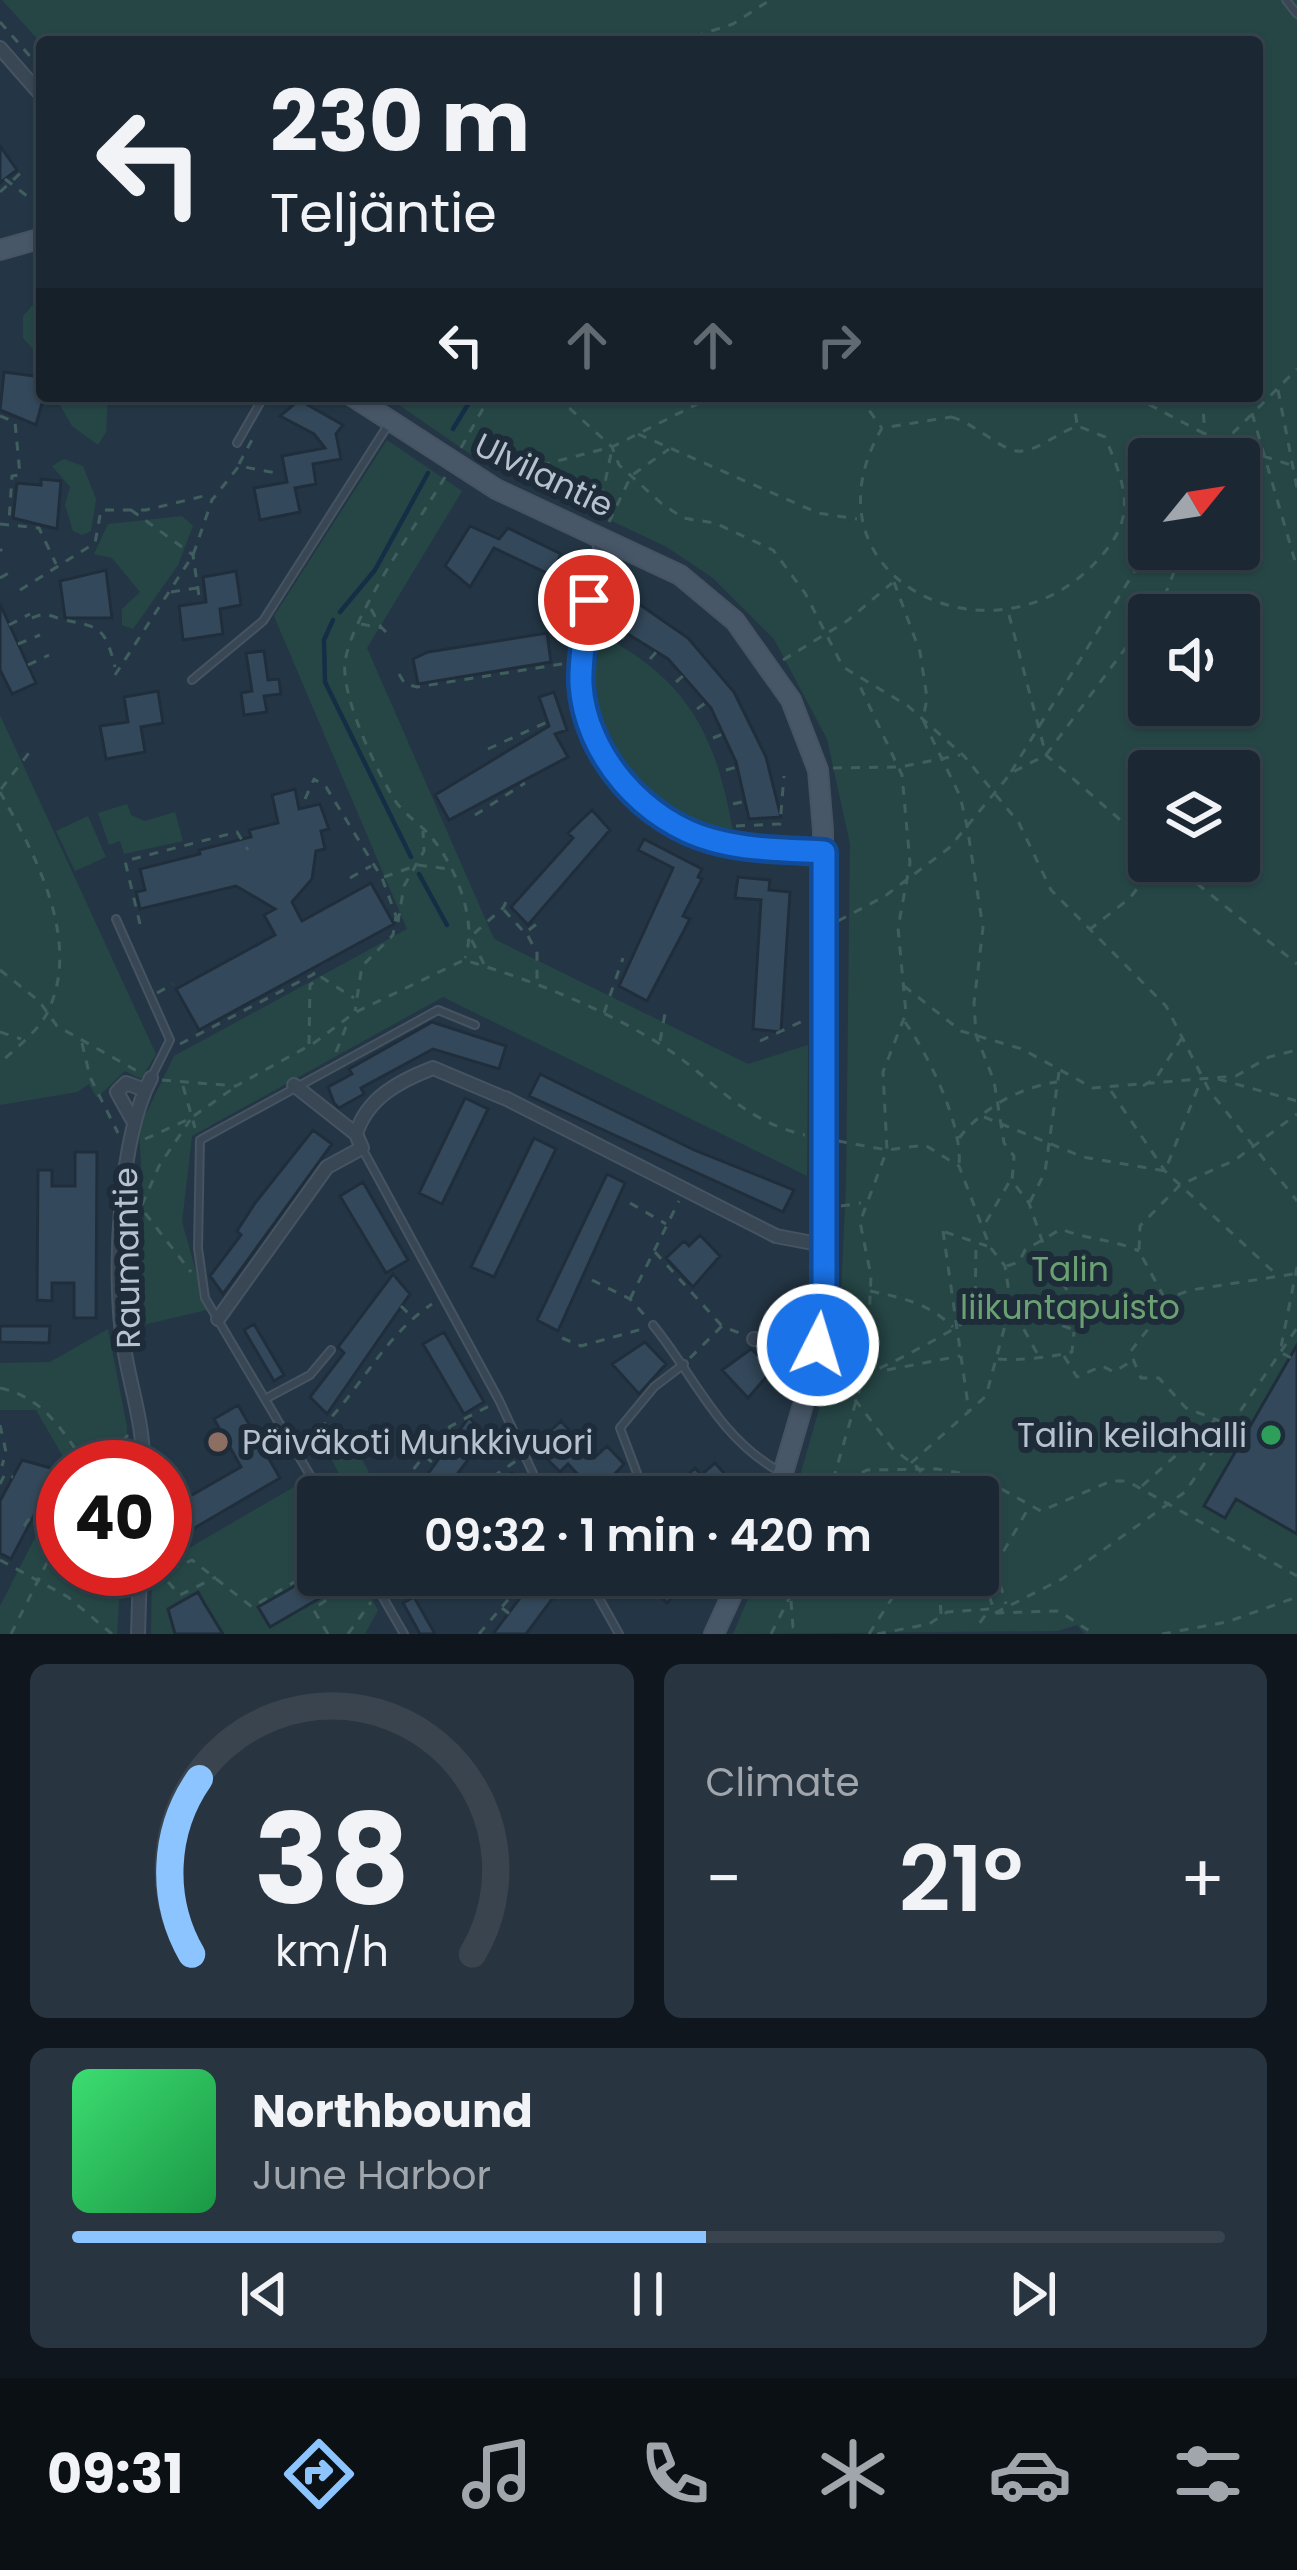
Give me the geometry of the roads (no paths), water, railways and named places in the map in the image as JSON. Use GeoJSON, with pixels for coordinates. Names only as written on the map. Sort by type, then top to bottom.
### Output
{"type":"FeatureCollection","features":[{"type":"Feature","properties":{"kind":"street"},"geometry":{"type":"LineString","coordinates":[[0,48],[36,89]]}},
{"type":"Feature","properties":{"kind":"street"},"geometry":{"type":"LineString","coordinates":[[0,250],[36,240]]}},
{"type":"Feature","properties":{"kind":"street","name":"Ulvilantie"},"geometry":{"type":"LineString","coordinates":[[361,402],[496,489],[603,528],[704,592],[772,667],[811,746],[824,852],[830,1139],[818,1345],[791,1476]]}},
{"type":"Feature","properties":{"kind":"street"},"geometry":{"type":"LineString","coordinates":[[603,528],[582,661],[582,694],[596,737],[620,778],[646,805],[716,842],[824,852]]}},
{"type":"Feature","properties":{"kind":"street"},"geometry":{"type":"LineString","coordinates":[[356,1134],[361,1116],[382,1095],[433,1069],[504,1098],[776,1236],[824,1245]]}},
{"type":"Feature","properties":{"kind":"street","name":"Raumantie"},"geometry":{"type":"LineString","coordinates":[[132,1118],[117,1092],[126,1083],[148,1084],[132,1118],[126,1146],[122,1338],[140,1403],[142,1440]]}},
{"type":"Feature","properties":{"kind":"street"},"geometry":{"type":"LineString","coordinates":[[218,1319],[327,1167],[362,1148],[356,1134],[294,1085]]}},
{"type":"Feature","properties":{"kind":"street"},"geometry":{"type":"LineString","coordinates":[[754,1339],[818,1345]]}},
{"type":"Feature","properties":{"kind":"street"},"geometry":{"type":"LineString","coordinates":[[138,1634],[142,1596]]}},
{"type":"Feature","properties":{"kind":"street"},"geometry":{"type":"LineString","coordinates":[[714,1634],[735,1596]]}},
{"type":"Feature","properties":{"kind":"lane"},"geometry":{"type":"LineString","coordinates":[[237,443],[261,402]]}},
{"type":"Feature","properties":{"kind":"lane"},"geometry":{"type":"LineString","coordinates":[[192,680],[263,621],[390,422]]}},
{"type":"Feature","properties":{"kind":"lane"},"geometry":{"type":"LineString","coordinates":[[116,919],[170,1040],[148,1084]]}},
{"type":"Feature","properties":{"kind":"lane"},"geometry":{"type":"LineString","coordinates":[[310,1476],[201,1285],[200,1140],[438,1010],[475,1025]]}},
{"type":"Feature","properties":{"kind":"lane"},"geometry":{"type":"LineString","coordinates":[[362,1148],[499,1400],[532,1476]]}},
{"type":"Feature","properties":{"kind":"lane"},"geometry":{"type":"LineString","coordinates":[[653,1325],[685,1364],[720,1426],[747,1452],[784,1476]]}},
{"type":"Feature","properties":{"kind":"lane"},"geometry":{"type":"LineString","coordinates":[[265,1399],[310,1375],[331,1350]]}},
{"type":"Feature","properties":{"kind":"lane"},"geometry":{"type":"LineString","coordinates":[[635,1476],[620,1428],[654,1387],[685,1364]]}},
{"type":"Feature","properties":{"kind":"lane"},"geometry":{"type":"LineString","coordinates":[[382,1596],[404,1634]]}},
{"type":"Feature","properties":{"kind":"lane"},"geometry":{"type":"LineString","coordinates":[[598,1596],[619,1634]]}},
{"type":"Feature","properties":{"kind":"waterway"},"geometry":{"type":"LineString","coordinates":[[453,429],[469,402]]}},
{"type":"Feature","properties":{"kind":"waterway"},"geometry":{"type":"LineString","coordinates":[[340,612],[375,570],[428,473]]}},
{"type":"Feature","properties":{"kind":"waterway"},"geometry":{"type":"LineString","coordinates":[[333,620],[324,640],[325,682],[411,857]]}},
{"type":"Feature","properties":{"kind":"waterway"},"geometry":{"type":"LineString","coordinates":[[419,874],[447,925]]}},
{"type":"Feature","properties":{"kind":"place","name":"Talin keilahalli"},"geometry":{"type":"Point","coordinates":[1271,1435]}},
{"type":"Feature","properties":{"kind":"place","name":"Päiväkoti Munkkivuori"},"geometry":{"type":"Point","coordinates":[218,1442]}},
{"type":"Feature","properties":{"kind":"park label","name":"Talin liikuntapuisto"},"geometry":{"type":"Point","coordinates":[1070,1288]}}]}
